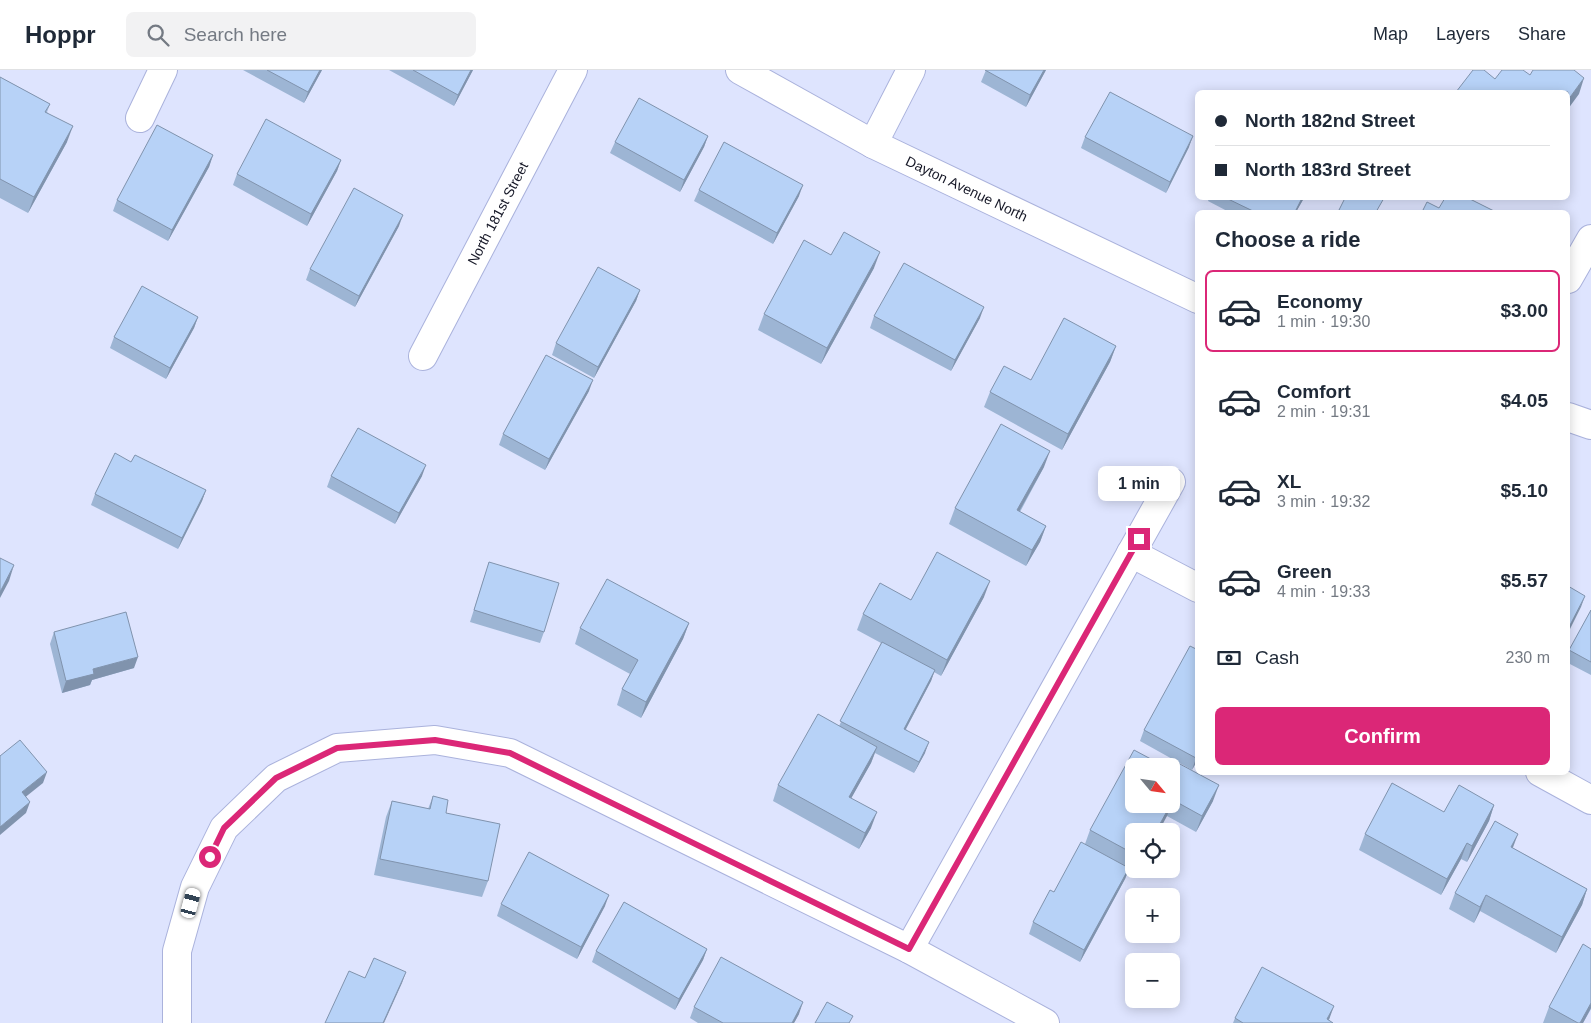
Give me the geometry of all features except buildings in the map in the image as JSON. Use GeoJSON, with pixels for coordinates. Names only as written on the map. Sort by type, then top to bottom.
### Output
{"type":"FeatureCollection","features":[{"type":"Feature","properties":{"kind":"street"},"geometry":{"type":"LineString","coordinates":[[140,118],[163,70]]}},
{"type":"Feature","properties":{"kind":"street","name":"North 181st Street"},"geometry":{"type":"LineString","coordinates":[[423,356],[573,70]]}},
{"type":"Feature","properties":{"kind":"street","name":"Dayton Avenue North"},"geometry":{"type":"LineString","coordinates":[[740,70],[873,144],[1195,299]]}},
{"type":"Feature","properties":{"kind":"street"},"geometry":{"type":"LineString","coordinates":[[873,144],[911,70]]}},
{"type":"Feature","properties":{"kind":"street"},"geometry":{"type":"LineString","coordinates":[[1570,276],[1591,239]]}},
{"type":"Feature","properties":{"kind":"street"},"geometry":{"type":"LineString","coordinates":[[1570,418],[1591,425]]}},
{"type":"Feature","properties":{"kind":"street"},"geometry":{"type":"LineString","coordinates":[[909,949],[1171,482]]}},
{"type":"Feature","properties":{"kind":"street"},"geometry":{"type":"LineString","coordinates":[[1131,553],[1195,586]]}},
{"type":"Feature","properties":{"kind":"street"},"geometry":{"type":"LineString","coordinates":[[177,1023],[178,951],[195,887],[224,828],[276,778],[337,748],[435,740],[510,753],[909,949],[1045,1023]]}},
{"type":"Feature","properties":{"kind":"street"},"geometry":{"type":"LineString","coordinates":[[1545,775],[1591,800]]}},
{"type":"Feature","properties":{"kind":"route"},"geometry":{"type":"LineString","coordinates":[[210,857],[224,828],[276,778],[337,748],[435,740],[510,753],[909,949],[1139,539]]}}]}
